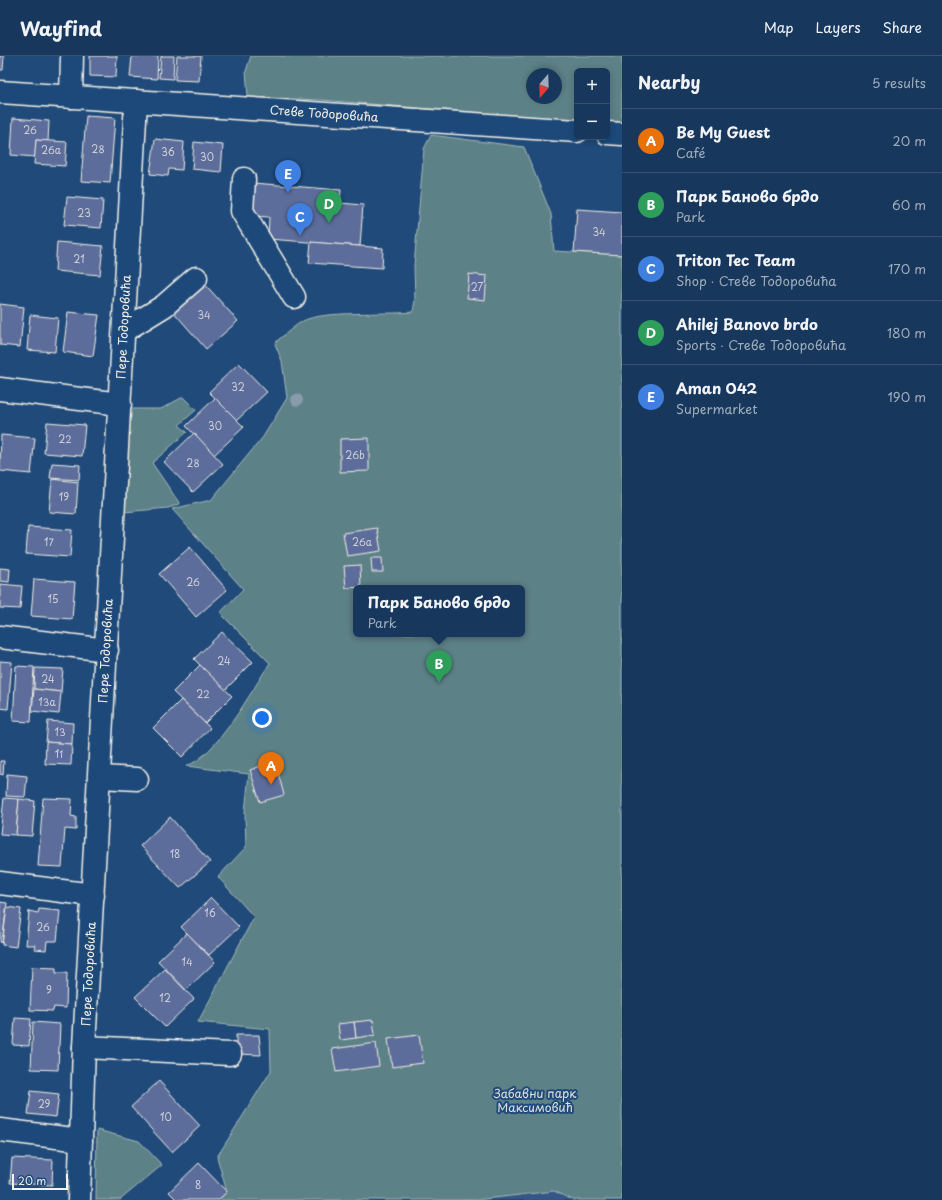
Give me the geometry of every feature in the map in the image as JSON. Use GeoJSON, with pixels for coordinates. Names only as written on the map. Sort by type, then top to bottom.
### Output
{"type":"FeatureCollection","features":[{"type":"Feature","properties":{"kind":"street"},"geometry":{"type":"LineString","coordinates":[[70,97],[72,56]]}},
{"type":"Feature","properties":{"kind":"street","name":"Стеве Тодоровића"},"geometry":{"type":"LineString","coordinates":[[0,92],[574,131]]}},
{"type":"Feature","properties":{"kind":"street","name":"Пере Тодоровића"},"geometry":{"type":"LineString","coordinates":[[79,1200],[84,1047],[136,101]]}},
{"type":"Feature","properties":{"kind":"street"},"geometry":{"type":"LineString","coordinates":[[610,133],[622,134]]}},
{"type":"Feature","properties":{"kind":"street"},"geometry":{"type":"LineString","coordinates":[[244,179],[242,211],[294,297]]}},
{"type":"Feature","properties":{"kind":"street"},"geometry":{"type":"LineString","coordinates":[[124,330],[164,306],[196,278]]}},
{"type":"Feature","properties":{"kind":"street"},"geometry":{"type":"LineString","coordinates":[[0,389],[120,404]]}},
{"type":"Feature","properties":{"kind":"street"},"geometry":{"type":"LineString","coordinates":[[0,637],[107,650]]}},
{"type":"Feature","properties":{"kind":"street"},"geometry":{"type":"LineString","coordinates":[[100,777],[137,780]]}},
{"type":"Feature","properties":{"kind":"street"},"geometry":{"type":"LineString","coordinates":[[0,883],[93,895]]}},
{"type":"Feature","properties":{"kind":"street"},"geometry":{"type":"LineString","coordinates":[[84,1047],[230,1054]]}},
{"type":"Feature","properties":{"kind":"street"},"geometry":{"type":"LineString","coordinates":[[0,1130],[81,1140]]}},
{"type":"Feature","properties":{"kind":"shaded area"},"geometry":{"type":"Polygon","coordinates":[[[554,1191],[573,1200],[476,1200],[554,1191]]]}},
{"type":"Feature","properties":{"kind":"green space"},"geometry":{"type":"Polygon","coordinates":[[[251,56],[622,56],[622,124],[610,123],[610,68],[574,68],[574,121],[322,100],[248,97],[246,71],[251,56]]]}},
{"type":"Feature","properties":{"kind":"green space","name":"Забавни парк Максимовић"},"geometry":{"type":"Polygon","coordinates":[[[431,135],[524,147],[551,214],[554,251],[622,255],[622,1200],[573,1200],[554,1191],[476,1200],[218,1200],[227,1192],[217,1157],[271,1071],[270,1029],[198,1022],[254,917],[218,877],[246,847],[245,812],[249,774],[186,766],[197,760],[221,737],[270,663],[220,613],[243,589],[172,509],[211,500],[263,437],[287,398],[282,361],[275,344],[278,340],[303,321],[325,315],[413,312],[415,300],[414,266],[424,149],[431,135]]]}},
{"type":"Feature","properties":{"kind":"green space"},"geometry":{"type":"Polygon","coordinates":[[[183,397],[196,410],[179,425],[187,432],[152,463],[180,504],[168,508],[124,512],[128,409],[161,409],[183,397]]]}},
{"type":"Feature","properties":{"kind":"green space"},"geometry":{"type":"Polygon","coordinates":[[[97,1130],[139,1141],[162,1165],[120,1200],[96,1200],[97,1130]]]}},
{"type":"Feature","properties":{"kind":"building"},"geometry":{"type":"Polygon","coordinates":[[[0,56],[4,56],[3,70],[0,70],[0,56]]]}},
{"type":"Feature","properties":{"kind":"building"},"geometry":{"type":"Polygon","coordinates":[[[90,56],[117,56],[116,77],[90,76],[90,56]]]}},
{"type":"Feature","properties":{"kind":"building"},"geometry":{"type":"Polygon","coordinates":[[[132,56],[158,56],[157,79],[130,77],[132,56]]]}},
{"type":"Feature","properties":{"kind":"building"},"geometry":{"type":"Polygon","coordinates":[[[161,56],[174,56],[173,79],[159,78],[161,56]]]}},
{"type":"Feature","properties":{"kind":"building"},"geometry":{"type":"Polygon","coordinates":[[[177,56],[201,56],[199,81],[175,80],[177,56]]]}},
{"type":"Feature","properties":{"kind":"building"},"geometry":{"type":"Polygon","coordinates":[[[86,116],[115,118],[110,183],[81,181],[86,116]]]}},
{"type":"Feature","properties":{"kind":"building"},"geometry":{"type":"Polygon","coordinates":[[[13,118],[49,121],[48,141],[36,140],[35,157],[11,155],[13,118]]]}},
{"type":"Feature","properties":{"kind":"building"},"geometry":{"type":"Polygon","coordinates":[[[155,139],[184,142],[182,170],[169,169],[168,176],[150,174],[155,139]]]}},
{"type":"Feature","properties":{"kind":"building"},"geometry":{"type":"Polygon","coordinates":[[[36,140],[67,142],[65,166],[34,164],[36,140]]]}},
{"type":"Feature","properties":{"kind":"building"},"geometry":{"type":"Polygon","coordinates":[[[194,142],[223,145],[221,172],[192,169],[194,142]]]}},
{"type":"Feature","properties":{"kind":"building"},"geometry":{"type":"Polygon","coordinates":[[[253,183],[341,190],[340,203],[363,205],[360,246],[268,239],[269,217],[250,216],[253,183]]]}},
{"type":"Feature","properties":{"kind":"building"},"geometry":{"type":"Polygon","coordinates":[[[67,197],[103,200],[101,228],[64,225],[67,197]]]}},
{"type":"Feature","properties":{"kind":"building"},"geometry":{"type":"Polygon","coordinates":[[[577,209],[622,212],[622,255],[574,252],[577,209]]]}},
{"type":"Feature","properties":{"kind":"building"},"geometry":{"type":"Polygon","coordinates":[[[57,242],[103,246],[100,275],[55,271],[57,242]]]}},
{"type":"Feature","properties":{"kind":"building"},"geometry":{"type":"Polygon","coordinates":[[[311,242],[383,248],[382,268],[309,263],[311,242]]]}},
{"type":"Feature","properties":{"kind":"building"},"geometry":{"type":"Polygon","coordinates":[[[469,274],[487,276],[485,300],[467,298],[469,274]]]}},
{"type":"Feature","properties":{"kind":"building"},"geometry":{"type":"Polygon","coordinates":[[[202,281],[238,321],[206,349],[171,309],[202,281]]]}},
{"type":"Feature","properties":{"kind":"building"},"geometry":{"type":"Polygon","coordinates":[[[0,304],[24,307],[20,347],[0,345],[0,304]]]}},
{"type":"Feature","properties":{"kind":"building"},"geometry":{"type":"Polygon","coordinates":[[[68,312],[99,315],[93,356],[63,352],[68,312]]]}},
{"type":"Feature","properties":{"kind":"building"},"geometry":{"type":"Polygon","coordinates":[[[30,315],[58,318],[55,352],[27,350],[30,315]]]}},
{"type":"Feature","properties":{"kind":"building"},"geometry":{"type":"Polygon","coordinates":[[[239,363],[267,392],[237,420],[209,392],[239,363]]]}},
{"type":"Feature","properties":{"kind":"building"},"geometry":{"type":"Polygon","coordinates":[[[215,398],[244,427],[214,455],[186,426],[215,398]]]}},
{"type":"Feature","properties":{"kind":"building"},"geometry":{"type":"Polygon","coordinates":[[[47,422],[85,425],[82,456],[44,453],[47,422]]]}},
{"type":"Feature","properties":{"kind":"building"},"geometry":{"type":"Polygon","coordinates":[[[194,433],[223,464],[193,492],[164,462],[194,433]]]}},
{"type":"Feature","properties":{"kind":"building"},"geometry":{"type":"Polygon","coordinates":[[[1,435],[35,438],[31,474],[0,471],[1,435]]]}},
{"type":"Feature","properties":{"kind":"building"},"geometry":{"type":"Polygon","coordinates":[[[369,438],[369,471],[340,472],[340,439],[369,438]]]}},
{"type":"Feature","properties":{"kind":"building"},"geometry":{"type":"Polygon","coordinates":[[[52,463],[80,465],[79,480],[50,478],[52,463]]]}},
{"type":"Feature","properties":{"kind":"building"},"geometry":{"type":"Polygon","coordinates":[[[52,479],[78,482],[76,514],[49,512],[52,479]]]}},
{"type":"Feature","properties":{"kind":"building"},"geometry":{"type":"Polygon","coordinates":[[[28,527],[72,530],[70,557],[26,554],[28,527]]]}},
{"type":"Feature","properties":{"kind":"building"},"geometry":{"type":"Polygon","coordinates":[[[377,528],[381,551],[347,556],[343,533],[377,528]]]}},
{"type":"Feature","properties":{"kind":"building"},"geometry":{"type":"Polygon","coordinates":[[[190,547],[227,590],[196,617],[159,574],[190,547]]]}},
{"type":"Feature","properties":{"kind":"building"},"geometry":{"type":"Polygon","coordinates":[[[371,558],[382,558],[383,572],[372,572],[371,558]]]}},
{"type":"Feature","properties":{"kind":"building"},"geometry":{"type":"Polygon","coordinates":[[[360,565],[361,585],[353,585],[353,588],[346,588],[344,566],[360,565]]]}},
{"type":"Feature","properties":{"kind":"building"},"geometry":{"type":"Polygon","coordinates":[[[0,568],[10,569],[9,582],[0,581],[0,568]]]}},
{"type":"Feature","properties":{"kind":"building"},"geometry":{"type":"Polygon","coordinates":[[[34,579],[75,582],[72,619],[31,616],[34,579]]]}},
{"type":"Feature","properties":{"kind":"building"},"geometry":{"type":"Polygon","coordinates":[[[0,584],[22,586],[20,609],[0,608],[0,584]]]}},
{"type":"Feature","properties":{"kind":"building"},"geometry":{"type":"Polygon","coordinates":[[[222,632],[253,662],[225,690],[194,659],[222,632]]]}},
{"type":"Feature","properties":{"kind":"building"},"geometry":{"type":"Polygon","coordinates":[[[0,661],[12,662],[8,709],[0,708],[0,661]]]}},
{"type":"Feature","properties":{"kind":"building"},"geometry":{"type":"Polygon","coordinates":[[[200,665],[232,696],[205,723],[173,692],[200,665]]]}},
{"type":"Feature","properties":{"kind":"building"},"geometry":{"type":"Polygon","coordinates":[[[16,666],[34,667],[31,722],[13,721],[16,666]]]}},
{"type":"Feature","properties":{"kind":"building"},"geometry":{"type":"Polygon","coordinates":[[[35,668],[63,669],[61,692],[34,689],[35,668]]]}},
{"type":"Feature","properties":{"kind":"building"},"geometry":{"type":"Polygon","coordinates":[[[34,689],[61,692],[59,714],[32,711],[34,689]]]}},
{"type":"Feature","properties":{"kind":"building"},"geometry":{"type":"Polygon","coordinates":[[[181,700],[210,728],[182,757],[153,728],[181,700]]]}},
{"type":"Feature","properties":{"kind":"building"},"geometry":{"type":"Polygon","coordinates":[[[48,721],[73,723],[72,744],[46,742],[48,721]]]}},
{"type":"Feature","properties":{"kind":"building"},"geometry":{"type":"Polygon","coordinates":[[[46,742],[72,744],[71,765],[45,764],[46,742]]]}},
{"type":"Feature","properties":{"kind":"building"},"geometry":{"type":"Polygon","coordinates":[[[0,761],[4,761],[3,775],[0,774],[0,761]]]}},
{"type":"Feature","properties":{"kind":"building"},"geometry":{"type":"Polygon","coordinates":[[[275,761],[284,795],[260,802],[250,770],[275,761]]]}},
{"type":"Feature","properties":{"kind":"building"},"geometry":{"type":"Polygon","coordinates":[[[7,774],[27,776],[25,797],[6,796],[7,774]]]}},
{"type":"Feature","properties":{"kind":"building"},"geometry":{"type":"Polygon","coordinates":[[[4,798],[19,799],[16,835],[0,834],[4,798]]]}},
{"type":"Feature","properties":{"kind":"building"},"geometry":{"type":"Polygon","coordinates":[[[43,798],[72,799],[71,816],[76,817],[76,830],[65,829],[62,867],[38,866],[43,798]]]}},
{"type":"Feature","properties":{"kind":"building"},"geometry":{"type":"Polygon","coordinates":[[[19,799],[35,801],[32,836],[16,835],[19,799]]]}},
{"type":"Feature","properties":{"kind":"building"},"geometry":{"type":"Polygon","coordinates":[[[170,817],[210,862],[180,888],[140,846],[170,817]]]}},
{"type":"Feature","properties":{"kind":"building"},"geometry":{"type":"Polygon","coordinates":[[[211,898],[239,927],[209,955],[181,927],[211,898]]]}},
{"type":"Feature","properties":{"kind":"building"},"geometry":{"type":"Polygon","coordinates":[[[0,902],[7,903],[2,943],[0,942],[0,902]]]}},
{"type":"Feature","properties":{"kind":"building"},"geometry":{"type":"Polygon","coordinates":[[[7,907],[21,909],[16,947],[2,945],[7,907]]]}},
{"type":"Feature","properties":{"kind":"building"},"geometry":{"type":"Polygon","coordinates":[[[39,909],[60,911],[57,941],[47,941],[46,950],[34,949],[35,945],[26,945],[29,911],[38,913],[39,909]]]}},
{"type":"Feature","properties":{"kind":"building"},"geometry":{"type":"Polygon","coordinates":[[[187,933],[215,962],[186,990],[158,961],[187,933]]]}},
{"type":"Feature","properties":{"kind":"building"},"geometry":{"type":"Polygon","coordinates":[[[32,967],[56,968],[56,973],[67,973],[66,1008],[54,1007],[53,1011],[30,1010],[32,967]]]}},
{"type":"Feature","properties":{"kind":"building"},"geometry":{"type":"Polygon","coordinates":[[[165,969],[194,999],[165,1027],[135,997],[165,969]]]}},
{"type":"Feature","properties":{"kind":"building"},"geometry":{"type":"Polygon","coordinates":[[[15,1018],[31,1019],[29,1046],[13,1045],[15,1018]]]}},
{"type":"Feature","properties":{"kind":"building"},"geometry":{"type":"Polygon","coordinates":[[[373,1020],[375,1035],[356,1038],[354,1022],[373,1020]]]}},
{"type":"Feature","properties":{"kind":"building"},"geometry":{"type":"Polygon","coordinates":[[[33,1022],[60,1024],[58,1070],[31,1069],[33,1022]]]}},
{"type":"Feature","properties":{"kind":"building"},"geometry":{"type":"Polygon","coordinates":[[[354,1022],[356,1038],[340,1040],[338,1024],[354,1022]]]}},
{"type":"Feature","properties":{"kind":"building"},"geometry":{"type":"Polygon","coordinates":[[[236,1035],[259,1035],[261,1055],[236,1054],[236,1035]]]}},
{"type":"Feature","properties":{"kind":"building"},"geometry":{"type":"Polygon","coordinates":[[[419,1035],[423,1063],[392,1067],[388,1039],[419,1035]]]}},
{"type":"Feature","properties":{"kind":"building"},"geometry":{"type":"Polygon","coordinates":[[[376,1043],[379,1066],[336,1072],[332,1049],[376,1043]]]}},
{"type":"Feature","properties":{"kind":"building"},"geometry":{"type":"Polygon","coordinates":[[[159,1081],[200,1126],[172,1152],[131,1107],[159,1081]]]}},
{"type":"Feature","properties":{"kind":"building"},"geometry":{"type":"Polygon","coordinates":[[[31,1091],[59,1094],[56,1117],[28,1114],[31,1091]]]}},
{"type":"Feature","properties":{"kind":"building"},"geometry":{"type":"Polygon","coordinates":[[[12,1158],[53,1160],[52,1185],[10,1183],[12,1158]]]}},
{"type":"Feature","properties":{"kind":"building"},"geometry":{"type":"Polygon","coordinates":[[[199,1163],[227,1192],[218,1200],[177,1200],[169,1192],[199,1163]]]}},
{"type":"Feature","properties":{"kind":"place","name":"Aman 042"},"geometry":{"type":"Point","coordinates":[288,193]}},
{"type":"Feature","properties":{"kind":"place","name":"Ahilej Banovo brdo"},"geometry":{"type":"Point","coordinates":[329,223]}},
{"type":"Feature","properties":{"kind":"place","name":"Triton Tec Team"},"geometry":{"type":"Point","coordinates":[300,236]}},
{"type":"Feature","properties":{"kind":"place","name":"Парк Баново брдо"},"geometry":{"type":"Point","coordinates":[439,683]}},
{"type":"Feature","properties":{"kind":"place","name":"Be My Guest"},"geometry":{"type":"Point","coordinates":[271,785]}}]}
